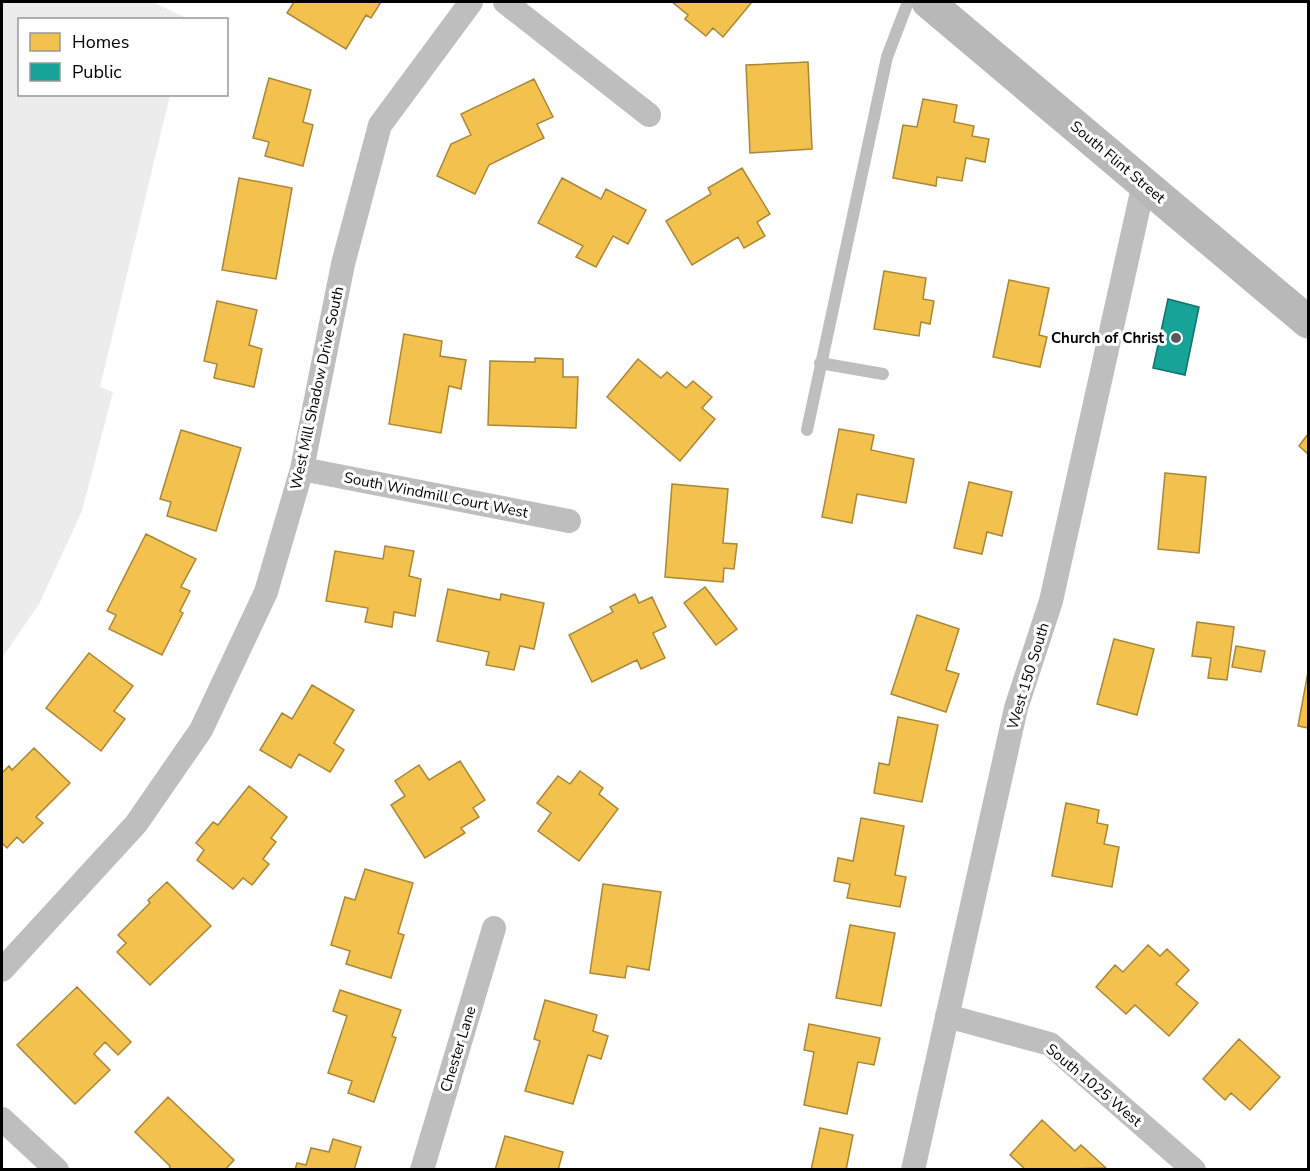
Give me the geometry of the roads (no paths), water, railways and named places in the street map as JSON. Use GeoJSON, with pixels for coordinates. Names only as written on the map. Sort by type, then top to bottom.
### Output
{"type":"FeatureCollection","features":[{"type":"Feature","properties":{"kind":"main road","name":"South Flint Street"},"geometry":{"type":"LineString","coordinates":[[928,2],[1308,322]]}},
{"type":"Feature","properties":{"kind":"street","name":"West Mill Shadow Drive South"},"geometry":{"type":"LineString","coordinates":[[2,970],[136,824],[201,730],[266,592],[302,469],[343,264],[380,125],[471,2]]}},
{"type":"Feature","properties":{"kind":"street"},"geometry":{"type":"LineString","coordinates":[[505,2],[649,116]]}},
{"type":"Feature","properties":{"kind":"street","name":"West 150 South"},"geometry":{"type":"LineString","coordinates":[[913,1170],[1016,708],[1051,601],[1144,183]]}},
{"type":"Feature","properties":{"kind":"street","name":"South Windmill Court West"},"geometry":{"type":"LineString","coordinates":[[302,469],[569,521]]}},
{"type":"Feature","properties":{"kind":"street","name":"Chester Lane"},"geometry":{"type":"LineString","coordinates":[[422,1170],[494,928]]}},
{"type":"Feature","properties":{"kind":"street","name":"South 1025 West"},"geometry":{"type":"LineString","coordinates":[[947,1016],[1050,1044],[1194,1170]]}},
{"type":"Feature","properties":{"kind":"street"},"geometry":{"type":"LineString","coordinates":[[2,1119],[57,1170]]}},
{"type":"Feature","properties":{"kind":"lane"},"geometry":{"type":"LineString","coordinates":[[807,430],[887,57],[908,2]]}},
{"type":"Feature","properties":{"kind":"lane"},"geometry":{"type":"LineString","coordinates":[[820,363],[883,374]]}},
{"type":"Feature","properties":{"kind":"place","name":"Church of Christ"},"geometry":{"type":"Point","coordinates":[1176,338]}}]}
